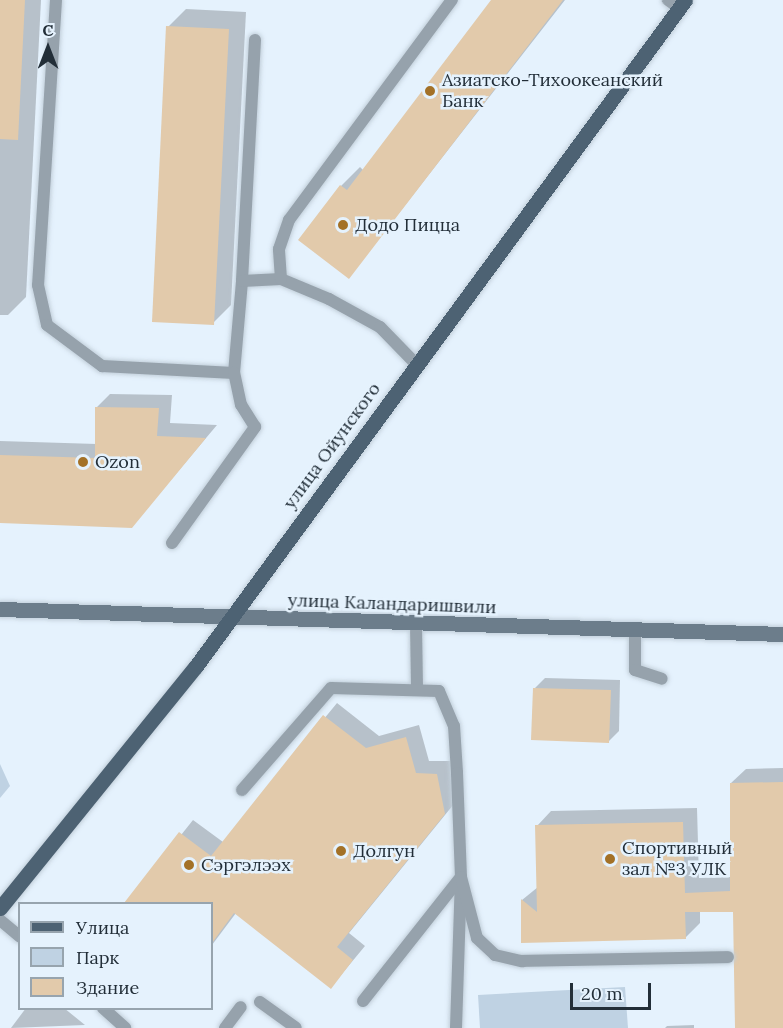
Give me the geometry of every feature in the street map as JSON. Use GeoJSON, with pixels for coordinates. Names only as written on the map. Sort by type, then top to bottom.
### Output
{"type":"FeatureCollection","features":[{"type":"Feature","properties":{"kind":"main road","name":"улица Ойунского"},"geometry":{"type":"LineString","coordinates":[[0,908],[228,619],[677,3]]}},
{"type":"Feature","properties":{"kind":"street","name":"улица Каландаришвили"},"geometry":{"type":"LineString","coordinates":[[0,609],[635,632],[783,634]]}},
{"type":"Feature","properties":{"kind":"lane"},"geometry":{"type":"LineString","coordinates":[[56,0],[38,285],[47,325],[102,366],[234,373]]}},
{"type":"Feature","properties":{"kind":"lane"},"geometry":{"type":"LineString","coordinates":[[281,279],[279,249],[289,220],[453,0]]}},
{"type":"Feature","properties":{"kind":"lane"},"geometry":{"type":"LineString","coordinates":[[172,543],[255,427],[241,405],[234,373],[242,281],[255,40]]}},
{"type":"Feature","properties":{"kind":"lane"},"geometry":{"type":"LineString","coordinates":[[242,281],[281,279],[380,327],[416,364]]}},
{"type":"Feature","properties":{"kind":"lane"},"geometry":{"type":"LineString","coordinates":[[416,624],[417,687]]}},
{"type":"Feature","properties":{"kind":"lane"},"geometry":{"type":"LineString","coordinates":[[635,632],[635,670],[662,679]]}},
{"type":"Feature","properties":{"kind":"lane"},"geometry":{"type":"LineString","coordinates":[[242,790],[331,688],[417,687],[438,691],[454,726],[461,877],[456,1028]]}},
{"type":"Feature","properties":{"kind":"lane"},"geometry":{"type":"LineString","coordinates":[[461,877],[477,938],[495,955],[522,961],[728,957]]}},
{"type":"Feature","properties":{"kind":"lane"},"geometry":{"type":"LineString","coordinates":[[363,1001],[461,877]]}},
{"type":"Feature","properties":{"kind":"lane"},"geometry":{"type":"LineString","coordinates":[[0,920],[18,935]]}},
{"type":"Feature","properties":{"kind":"lane"},"geometry":{"type":"LineString","coordinates":[[260,1002],[296,1028]]}},
{"type":"Feature","properties":{"kind":"lane"},"geometry":{"type":"LineString","coordinates":[[225,1028],[241,1007]]}},
{"type":"Feature","properties":{"kind":"lane"},"geometry":{"type":"LineString","coordinates":[[105,1010],[125,1028]]}},
{"type":"Feature","properties":{"kind":"green space"},"geometry":{"type":"Polygon","coordinates":[[[0,764],[10,786],[0,798],[0,764]]]}},
{"type":"Feature","properties":{"kind":"green space"},"geometry":{"type":"Polygon","coordinates":[[[625,987],[628,1028],[480,1028],[478,995],[625,987]]]}},
{"type":"Feature","properties":{"kind":"building"},"geometry":{"type":"Polygon","coordinates":[[[0,0],[25,0],[18,140],[0,139],[0,0]]]}},
{"type":"Feature","properties":{"kind":"building"},"geometry":{"type":"Polygon","coordinates":[[[491,0],[563,0],[349,279],[298,240],[340,185],[347,190],[491,0]]]}},
{"type":"Feature","properties":{"kind":"building"},"geometry":{"type":"Polygon","coordinates":[[[166,26],[229,29],[214,325],[152,322],[166,26]]]}},
{"type":"Feature","properties":{"kind":"building"},"geometry":{"type":"Polygon","coordinates":[[[95,407],[159,408],[157,436],[206,438],[132,528],[0,523],[0,455],[95,458],[95,407]]]}},
{"type":"Feature","properties":{"kind":"building"},"geometry":{"type":"Polygon","coordinates":[[[533,688],[611,690],[609,743],[531,740],[533,688]]]}},
{"type":"Feature","properties":{"kind":"building","name":"Долгун"},"geometry":{"type":"Polygon","coordinates":[[[323,715],[366,748],[406,737],[416,773],[437,774],[445,814],[337,947],[353,960],[331,989],[234,913],[213,942],[213,902],[125,902],[179,832],[211,856],[323,715]]]}},
{"type":"Feature","properties":{"kind":"building"},"geometry":{"type":"Polygon","coordinates":[[[783,782],[783,1028],[735,1028],[733,912],[685,912],[686,939],[521,943],[521,899],[537,912],[535,825],[683,822],[685,893],[730,891],[730,783],[783,782]]]}},
{"type":"Feature","properties":{"kind":"place","name":"Азиатско-Тихоокеанский Банк"},"geometry":{"type":"Point","coordinates":[430,91]}},
{"type":"Feature","properties":{"kind":"place","name":"Додо Пицца"},"geometry":{"type":"Point","coordinates":[343,225]}},
{"type":"Feature","properties":{"kind":"place","name":"Ozon"},"geometry":{"type":"Point","coordinates":[83,462]}},
{"type":"Feature","properties":{"kind":"place","name":"Долгун"},"geometry":{"type":"Point","coordinates":[341,851]}},
{"type":"Feature","properties":{"kind":"place","name":"Спортивный зал №3 УЛК"},"geometry":{"type":"Point","coordinates":[610,859]}},
{"type":"Feature","properties":{"kind":"place","name":"Сэргэлээх"},"geometry":{"type":"Point","coordinates":[189,865]}}]}
